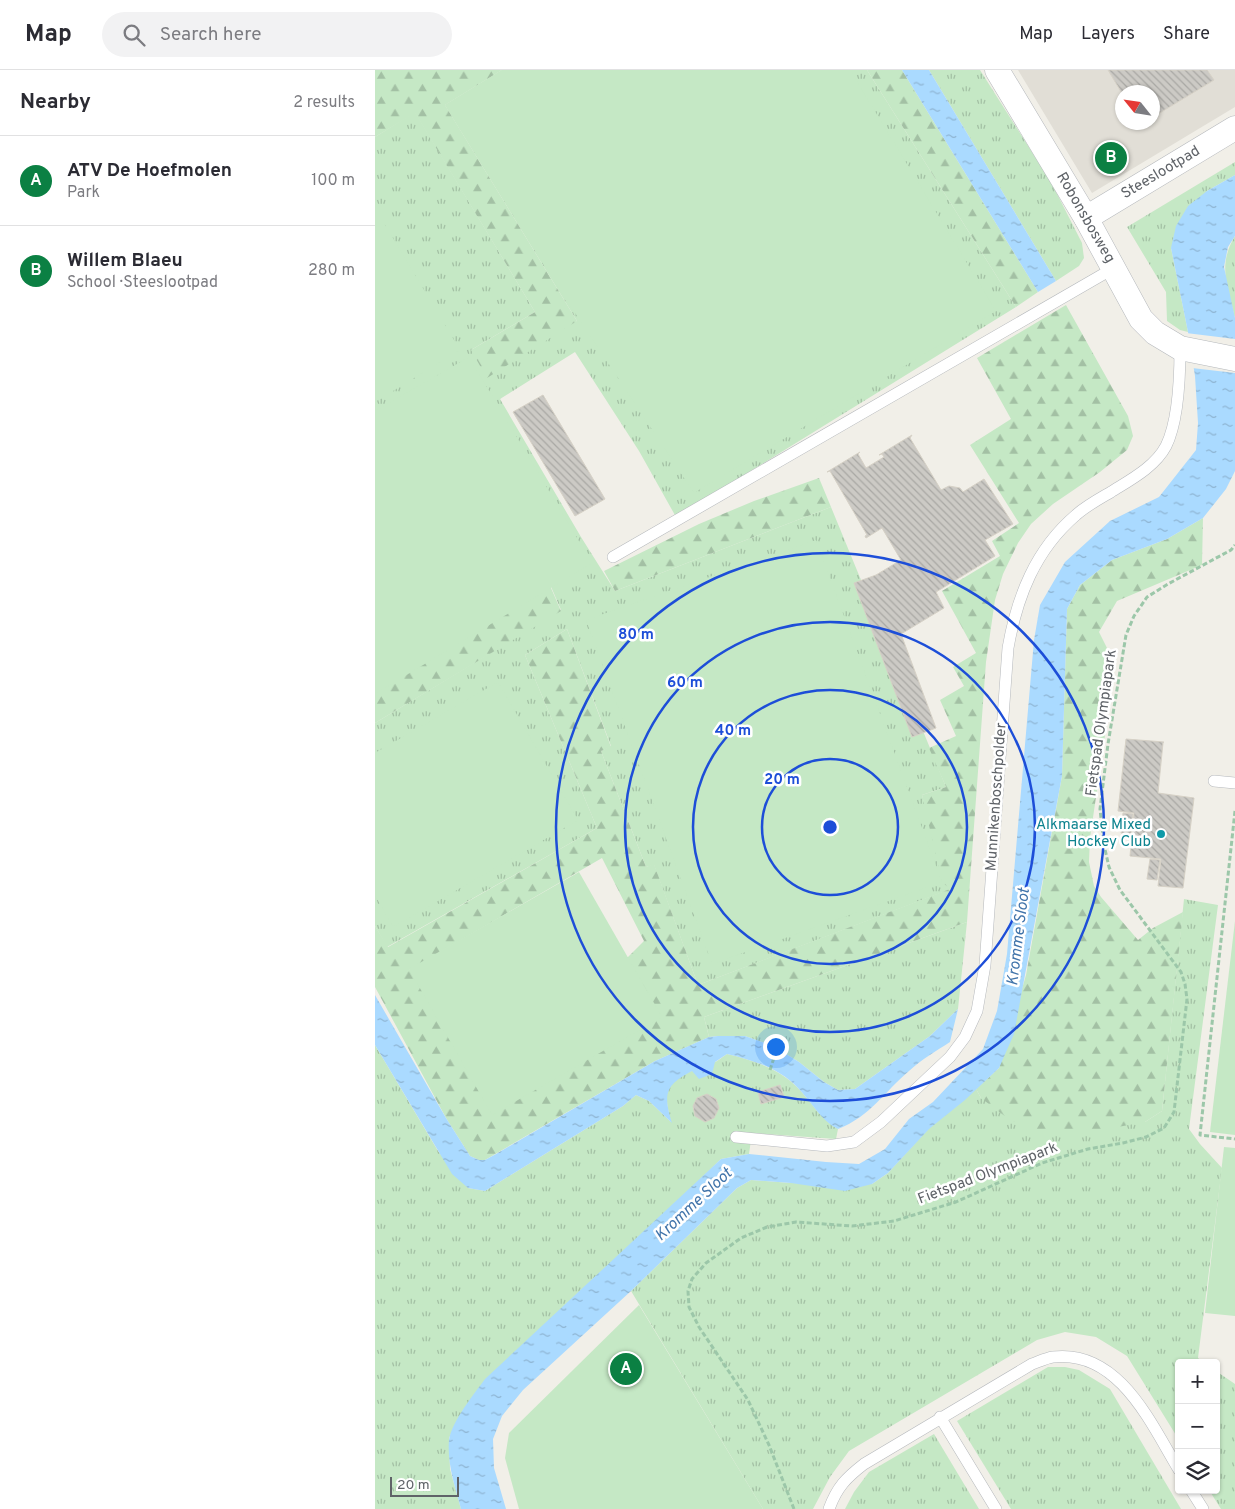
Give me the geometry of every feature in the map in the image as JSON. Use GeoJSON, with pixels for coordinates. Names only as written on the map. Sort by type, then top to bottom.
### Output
{"type":"FeatureCollection","features":[{"type":"Feature","properties":{"kind":"street","name":"Robonsbosweg"},"geometry":{"type":"LineString","coordinates":[[997,70],[1086,218],[1141,319],[1155,333],[1184,349]]}},
{"type":"Feature","properties":{"kind":"street","name":"Steeslootpad"},"geometry":{"type":"LineString","coordinates":[[1086,218],[1235,128]]}},
{"type":"Feature","properties":{"kind":"street"},"geometry":{"type":"LineString","coordinates":[[1184,349],[1235,359]]}},
{"type":"Feature","properties":{"kind":"lane"},"geometry":{"type":"LineString","coordinates":[[613,557],[1114,268]]}},
{"type":"Feature","properties":{"kind":"lane","name":"Munnikenboschpolder"},"geometry":{"type":"LineString","coordinates":[[736,1137],[827,1146],[854,1142],[881,1122],[950,1057],[965,1037],[977,1011],[985,964],[1008,648],[1019,598],[1038,560],[1056,533],[1077,514],[1141,472],[1155,460],[1166,446],[1174,420],[1184,349]]}},
{"type":"Feature","properties":{"kind":"lane"},"geometry":{"type":"LineString","coordinates":[[1214,781],[1235,783]]}},
{"type":"Feature","properties":{"kind":"lane"},"geometry":{"type":"LineString","coordinates":[[829,1509],[832,1500],[845,1479],[863,1464],[1031,1364],[1053,1357],[1077,1358],[1103,1367],[1122,1383],[1135,1398],[1175,1463]]}},
{"type":"Feature","properties":{"kind":"lane"},"geometry":{"type":"LineString","coordinates":[[940,1417],[996,1509]]}},
{"type":"Feature","properties":{"kind":"lane"},"geometry":{"type":"LineString","coordinates":[[1194,1494],[1203,1509]]}},
{"type":"Feature","properties":{"kind":"path","name":"Fietspad Olympiapark"},"geometry":{"type":"LineString","coordinates":[[794,1509],[769,1445],[748,1400],[699,1326],[689,1307],[688,1291],[692,1279],[705,1263],[741,1238],[767,1227],[796,1222],[852,1226],[894,1221],[956,1202],[1042,1163],[1088,1149],[1146,1137],[1164,1128],[1174,1112],[1187,999],[1185,984],[1181,972],[1120,890],[1109,867],[1104,845],[1101,809],[1107,753],[1126,635],[1134,616],[1147,597],[1231,550],[1235,545]]}},
{"type":"Feature","properties":{"kind":"path"},"geometry":{"type":"LineString","coordinates":[[1235,811],[1200,1135],[1235,1139]]}},
{"type":"Feature","properties":{"kind":"path"},"geometry":{"type":"LineString","coordinates":[[770,1070],[779,1042]]}},
{"type":"Feature","properties":{"kind":"shaded area"},"geometry":{"type":"Polygon","coordinates":[[[1018,70],[1235,70],[1235,107],[1092,193],[1018,70]]]}},
{"type":"Feature","properties":{"kind":"green space"},"geometry":{"type":"Polygon","coordinates":[[[375,70],[502,70],[445,105],[577,321],[487,378],[471,350],[535,312],[415,113],[375,137],[375,70]]]}},
{"type":"Feature","properties":{"kind":"green space"},"geometry":{"type":"Polygon","coordinates":[[[502,70],[867,70],[1016,307],[676,517],[639,451],[575,352],[500,399],[615,591],[831,507],[946,787],[922,795],[951,889],[698,985],[654,865],[646,867],[601,751],[611,746],[567,629],[525,655],[597,828],[387,947],[375,926],[375,723],[561,610],[549,582],[375,688],[375,137],[415,112],[535,312],[471,350],[577,321],[445,105],[502,70]]]}},
{"type":"Feature","properties":{"kind":"green space"},"geometry":{"type":"Polygon","coordinates":[[[502,70],[850,70],[996,311],[694,493],[548,272],[445,105],[502,70]]]}},
{"type":"Feature","properties":{"kind":"green space"},"geometry":{"type":"Polygon","coordinates":[[[867,70],[902,70],[1038,292],[1016,307],[867,70]]]}},
{"type":"Feature","properties":{"kind":"green space"},"geometry":{"type":"Polygon","coordinates":[[[929,70],[980,70],[1051,182],[1082,243],[1084,258],[1079,266],[1056,281],[929,70]]]}},
{"type":"Feature","properties":{"kind":"green space"},"geometry":{"type":"Polygon","coordinates":[[[1235,162],[1235,175],[1207,191],[1171,248],[1188,332],[1180,330],[1167,321],[1166,292],[1127,227],[1235,162]]]}},
{"type":"Feature","properties":{"kind":"green space"},"geometry":{"type":"Polygon","coordinates":[[[375,208],[460,350],[375,402],[375,208]]]}},
{"type":"Feature","properties":{"kind":"green space"},"geometry":{"type":"Polygon","coordinates":[[[1235,236],[1235,318],[1227,287],[1225,267],[1226,257],[1235,236]]]}},
{"type":"Feature","properties":{"kind":"green space"},"geometry":{"type":"Polygon","coordinates":[[[1066,305],[1128,416],[1133,436],[1127,450],[1100,472],[1053,504],[1031,524],[1018,543],[1003,574],[995,600],[986,662],[967,922],[704,1017],[709,1037],[655,1061],[485,1160],[479,1160],[470,1156],[446,1118],[375,987],[375,926],[388,947],[597,828],[525,655],[567,629],[611,747],[601,751],[646,867],[654,864],[698,985],[950,889],[942,882],[922,795],[946,787],[929,748],[956,736],[940,700],[964,686],[953,667],[976,653],[942,591],[1000,556],[992,541],[1019,523],[970,445],[1011,419],[977,358],[1066,305]],[[602,858],[409,970],[628,957],[644,941],[602,858]]]}},
{"type":"Feature","properties":{"kind":"green space"},"geometry":{"type":"Polygon","coordinates":[[[469,357],[592,563],[375,694],[375,411],[469,357]]]}},
{"type":"Feature","properties":{"kind":"green space"},"geometry":{"type":"Polygon","coordinates":[[[819,478],[831,507],[615,591],[604,571],[699,524],[754,501],[819,478]]]}},
{"type":"Feature","properties":{"kind":"green space"},"geometry":{"type":"Polygon","coordinates":[[[1203,518],[1202,565],[1117,601],[1099,632],[1107,648],[1109,668],[1107,722],[1090,838],[1089,862],[1094,886],[1101,897],[1138,940],[1153,928],[1183,912],[1162,1111],[1145,1122],[1074,1135],[1040,1130],[1010,1120],[981,1098],[976,1089],[999,1068],[1026,975],[1062,776],[1067,609],[1080,585],[1112,560],[1167,539],[1203,518]]]}},
{"type":"Feature","properties":{"kind":"green space"},"geometry":{"type":"Polygon","coordinates":[[[816,540],[942,882],[712,964],[586,620],[816,540]]]}},
{"type":"Feature","properties":{"kind":"green space"},"geometry":{"type":"Polygon","coordinates":[[[548,581],[561,611],[375,723],[375,688],[548,581]]]}},
{"type":"Feature","properties":{"kind":"green space"},"geometry":{"type":"Polygon","coordinates":[[[498,682],[578,820],[393,927],[375,895],[375,753],[498,682]]]}},
{"type":"Feature","properties":{"kind":"green space"},"geometry":{"type":"Polygon","coordinates":[[[579,872],[662,1017],[492,1115],[409,969],[579,872]]]}},
{"type":"Feature","properties":{"kind":"green space"},"geometry":{"type":"Polygon","coordinates":[[[1184,899],[1218,905],[1189,1129],[1222,1168],[1199,1359],[1175,1359],[1175,1434],[1127,1356],[1096,1337],[1065,1332],[1037,1340],[849,1451],[830,1477],[813,1509],[763,1509],[631,1291],[737,1188],[751,1180],[791,1183],[872,1184],[888,1173],[929,1128],[976,1089],[981,1098],[1145,1122],[1162,1111],[1184,899]]]}},
{"type":"Feature","properties":{"kind":"green space"},"geometry":{"type":"Polygon","coordinates":[[[1235,921],[1235,1135],[1210,1132],[1235,921]]]}},
{"type":"Feature","properties":{"kind":"green space"},"geometry":{"type":"Polygon","coordinates":[[[967,922],[958,1009],[930,1036],[855,1089],[838,1090],[773,1046],[745,1036],[709,1037],[704,1017],[967,922]]]}},
{"type":"Feature","properties":{"kind":"green space"},"geometry":{"type":"Polygon","coordinates":[[[375,1045],[438,1151],[468,1188],[485,1191],[623,1106],[636,1095],[649,1101],[671,1122],[667,1094],[673,1082],[679,1077],[715,1062],[727,1054],[755,1062],[790,1080],[826,1121],[838,1129],[836,1139],[752,1133],[749,1154],[721,1159],[463,1410],[449,1438],[450,1469],[461,1509],[375,1509],[375,1045]]]}},
{"type":"Feature","properties":{"kind":"green space"},"geometry":{"type":"Polygon","coordinates":[[[1224,1147],[1235,1148],[1235,1316],[1205,1313],[1224,1147]]]}},
{"type":"Feature","properties":{"kind":"green space"},"geometry":{"type":"Polygon","coordinates":[[[639,1305],[763,1509],[519,1509],[505,1458],[509,1433],[639,1305]]]}},
{"type":"Feature","properties":{"kind":"green space"},"geometry":{"type":"Polygon","coordinates":[[[1048,1367],[1065,1367],[1079,1370],[1110,1389],[1181,1509],[1011,1509],[957,1421],[1048,1367]]]}},
{"type":"Feature","properties":{"kind":"green space"},"geometry":{"type":"Polygon","coordinates":[[[1220,1374],[1235,1384],[1235,1509],[1221,1509],[1212,1494],[1220,1494],[1220,1374]]]}},
{"type":"Feature","properties":{"kind":"green space"},"geometry":{"type":"Polygon","coordinates":[[[934,1434],[979,1509],[845,1509],[854,1492],[869,1472],[934,1434]]]}},
{"type":"Feature","properties":{"kind":"water"},"geometry":{"type":"Polygon","coordinates":[[[902,70],[929,70],[1056,281],[1038,292],[902,70]]]}},
{"type":"Feature","properties":{"kind":"water","name":"Kromme Sloot"},"geometry":{"type":"Polygon","coordinates":[[[1235,175],[1235,236],[1228,247],[1224,267],[1235,318],[1235,471],[1226,489],[1203,518],[1167,539],[1112,560],[1080,585],[1067,609],[1062,776],[1014,1034],[999,1068],[965,1100],[929,1129],[888,1173],[872,1184],[845,1191],[791,1183],[751,1180],[737,1188],[631,1291],[523,1390],[502,1416],[493,1439],[494,1468],[506,1509],[461,1509],[450,1466],[449,1440],[454,1425],[475,1392],[485,1379],[721,1159],[749,1154],[859,1164],[885,1149],[909,1119],[933,1102],[983,1049],[997,1011],[1007,954],[1034,640],[1040,605],[1065,562],[1110,521],[1159,497],[1196,450],[1198,423],[1195,376],[1171,248],[1176,226],[1188,206],[1207,191],[1235,175]]]}},
{"type":"Feature","properties":{"kind":"water"},"geometry":{"type":"Polygon","coordinates":[[[375,995],[446,1118],[470,1156],[479,1160],[485,1160],[496,1154],[655,1061],[709,1037],[745,1036],[773,1046],[838,1090],[855,1089],[930,1036],[958,1009],[950,1042],[914,1067],[877,1103],[859,1117],[838,1129],[826,1121],[790,1080],[774,1070],[755,1062],[727,1054],[715,1062],[712,1074],[699,1079],[692,1071],[671,1086],[667,1097],[672,1123],[649,1101],[636,1095],[623,1106],[485,1191],[468,1188],[452,1174],[375,1045],[375,995]]]}},
{"type":"Feature","properties":{"kind":"pier"},"geometry":{"type":"Polygon","coordinates":[[[1186,333],[1235,339],[1235,373],[1192,368],[1186,333]]]}},
{"type":"Feature","properties":{"kind":"building"},"geometry":{"type":"Polygon","coordinates":[[[1108,70],[1207,70],[1214,80],[1160,113],[1160,85],[1117,85],[1108,70]]]}},
{"type":"Feature","properties":{"kind":"building"},"geometry":{"type":"Polygon","coordinates":[[[543,395],[605,499],[575,516],[513,412],[543,395]]]}},
{"type":"Feature","properties":{"kind":"building"},"geometry":{"type":"Polygon","coordinates":[[[912,435],[910,438],[941,490],[949,486],[960,488],[963,492],[984,479],[1013,524],[985,540],[995,556],[936,592],[944,608],[901,634],[936,728],[912,737],[854,583],[876,575],[901,560],[882,528],[866,538],[865,536],[867,535],[830,471],[827,472],[860,452],[858,454],[866,468],[884,457],[882,454],[879,455],[912,435]]]}},
{"type":"Feature","properties":{"kind":"building","name":"Alkmaarse Mixed Hockey Club"},"geometry":{"type":"Polygon","coordinates":[[[1126,739],[1164,742],[1158,793],[1194,798],[1183,888],[1158,886],[1161,859],[1130,856],[1134,813],[1118,811],[1126,739]]]}},
{"type":"Feature","properties":{"kind":"building"},"geometry":{"type":"Polygon","coordinates":[[[1123,813],[1133,814],[1131,834],[1121,833],[1123,813]]]}},
{"type":"Feature","properties":{"kind":"building"},"geometry":{"type":"Polygon","coordinates":[[[1150,859],[1160,860],[1157,880],[1147,879],[1150,859]]]}},
{"type":"Feature","properties":{"kind":"building"},"geometry":{"type":"Polygon","coordinates":[[[780,1085],[784,1097],[761,1104],[758,1092],[780,1085]]]}},
{"type":"Feature","properties":{"kind":"building"},"geometry":{"type":"Polygon","coordinates":[[[707,1094],[716,1099],[719,1108],[714,1118],[705,1122],[695,1116],[693,1106],[697,1098],[707,1094]]]}},
{"type":"Feature","properties":{"kind":"place","name":"Willem Blaeu"},"geometry":{"type":"Point","coordinates":[1111,158]}},
{"type":"Feature","properties":{"kind":"place","name":"Alkmaarse Mixed Hockey Club"},"geometry":{"type":"Point","coordinates":[1161,834]}},
{"type":"Feature","properties":{"kind":"place","name":"ATV De Hoefmolen"},"geometry":{"type":"Point","coordinates":[626,1369]}}]}
